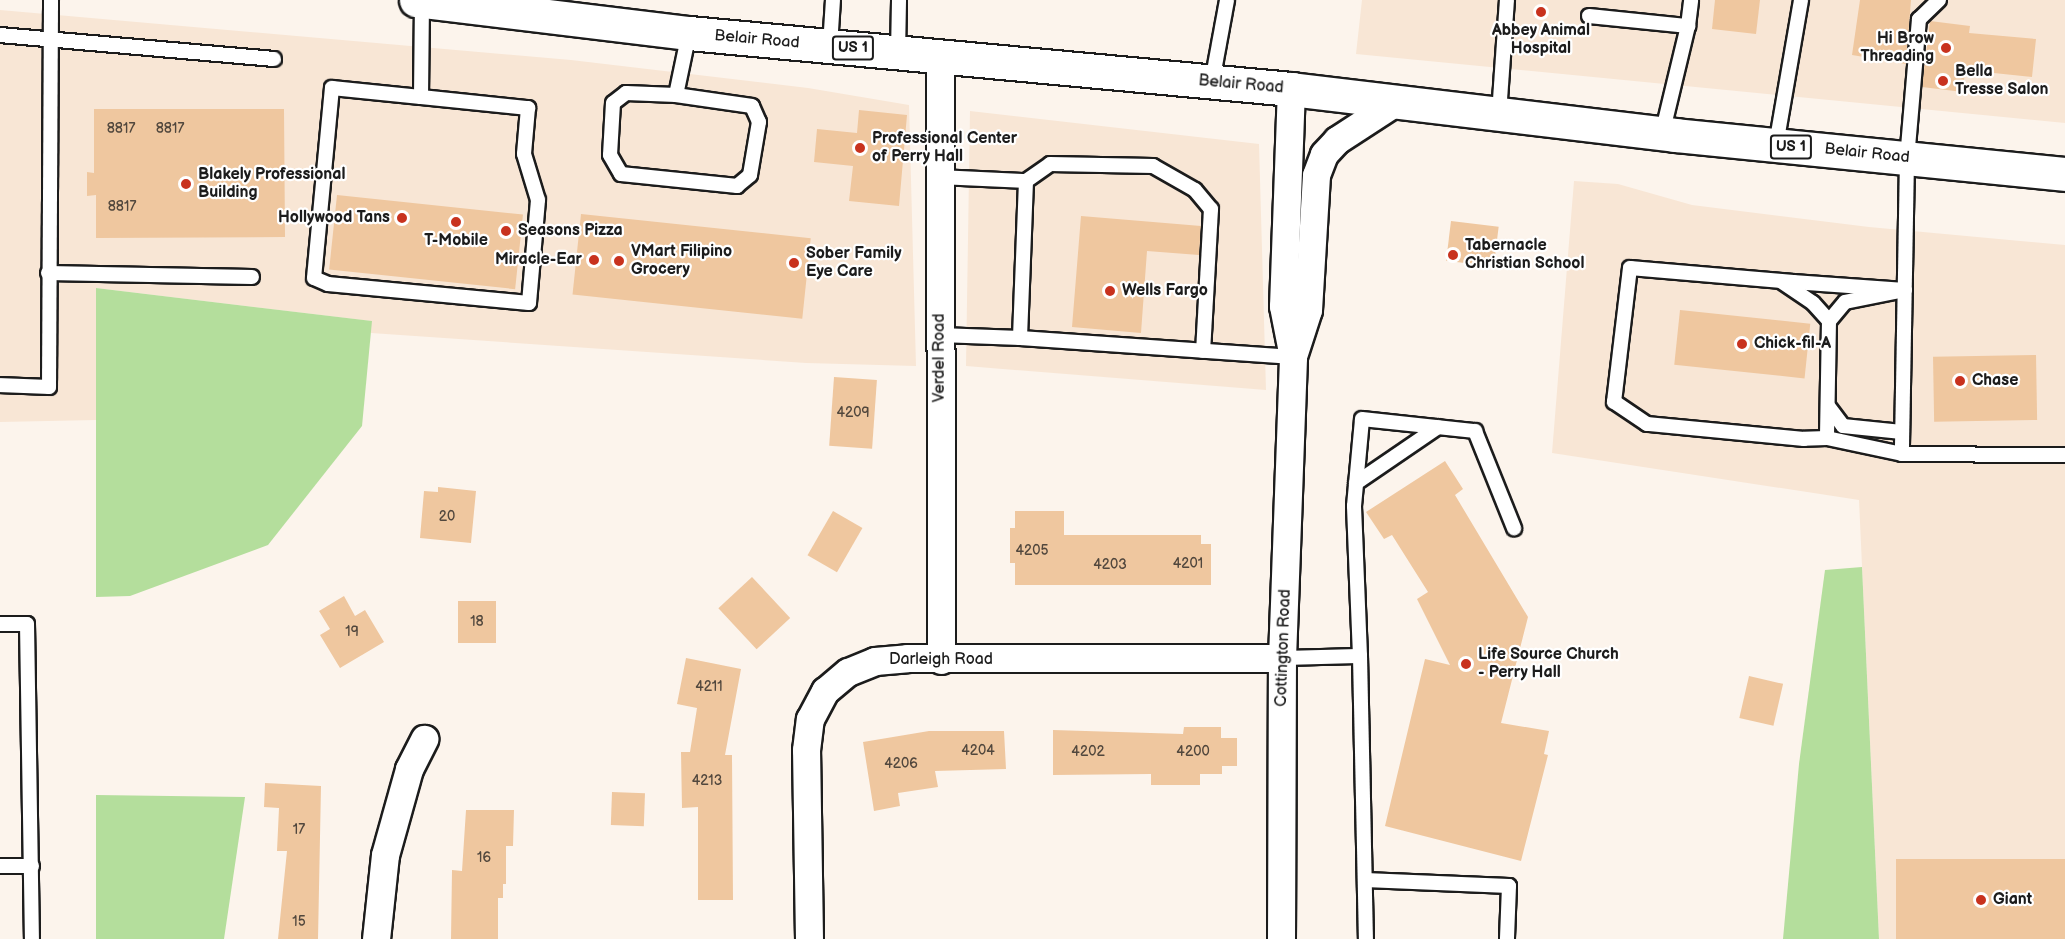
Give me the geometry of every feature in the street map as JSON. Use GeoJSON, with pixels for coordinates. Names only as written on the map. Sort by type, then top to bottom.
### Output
{"type":"FeatureCollection","features":[{"type":"Feature","properties":{"kind":"highway","name":"Belair Road"},"geometry":{"type":"LineString","coordinates":[[416,0],[688,33],[1291,89],[1662,134],[2065,174]]}},
{"type":"Feature","properties":{"kind":"street","name":"Verdel Road"},"geometry":{"type":"LineString","coordinates":[[940,57],[941,660]]}},
{"type":"Feature","properties":{"kind":"street","name":"Cottington Road"},"geometry":{"type":"LineString","coordinates":[[1281,939],[1282,658],[1293,357],[1283,306],[1291,89]]}},
{"type":"Feature","properties":{"kind":"street","name":"Cottington Road"},"geometry":{"type":"LineString","coordinates":[[1293,357],[1308,310],[1316,175],[1324,154],[1337,140],[1397,101]]}},
{"type":"Feature","properties":{"kind":"street","name":"Darleigh Road"},"geometry":{"type":"LineString","coordinates":[[809,939],[806,750],[810,718],[825,691],[848,672],[875,661],[1282,658]]}},
{"type":"Feature","properties":{"kind":"street"},"geometry":{"type":"LineString","coordinates":[[376,939],[385,855],[409,769],[424,739]]}},
{"type":"Feature","properties":{"kind":"lane"},"geometry":{"type":"LineString","coordinates":[[0,385],[49,387],[51,0]]}},
{"type":"Feature","properties":{"kind":"lane"},"geometry":{"type":"LineString","coordinates":[[830,46],[834,0]]}},
{"type":"Feature","properties":{"kind":"lane"},"geometry":{"type":"LineString","coordinates":[[898,52],[899,0]]}},
{"type":"Feature","properties":{"kind":"lane"},"geometry":{"type":"LineString","coordinates":[[1212,82],[1227,0]]}},
{"type":"Feature","properties":{"kind":"lane"},"geometry":{"type":"LineString","coordinates":[[1499,114],[1507,0]]}},
{"type":"Feature","properties":{"kind":"lane"},"geometry":{"type":"LineString","coordinates":[[1662,134],[1688,27],[1691,0]]}},
{"type":"Feature","properties":{"kind":"lane"},"geometry":{"type":"LineString","coordinates":[[1776,145],[1801,0]]}},
{"type":"Feature","properties":{"kind":"lane"},"geometry":{"type":"LineString","coordinates":[[1902,453],[1907,159],[1919,19],[1939,0]]}},
{"type":"Feature","properties":{"kind":"lane"},"geometry":{"type":"LineString","coordinates":[[421,97],[422,1]]}},
{"type":"Feature","properties":{"kind":"lane"},"geometry":{"type":"LineString","coordinates":[[1588,16],[1688,27]]}},
{"type":"Feature","properties":{"kind":"lane"},"geometry":{"type":"LineString","coordinates":[[676,95],[688,33]]}},
{"type":"Feature","properties":{"kind":"lane"},"geometry":{"type":"LineString","coordinates":[[0,35],[52,37],[274,59]]}},
{"type":"Feature","properties":{"kind":"lane"},"geometry":{"type":"LineString","coordinates":[[332,88],[421,97],[528,108],[524,154],[538,200],[529,303],[328,284],[314,278],[332,88]]}},
{"type":"Feature","properties":{"kind":"lane"},"geometry":{"type":"LineString","coordinates":[[626,93],[676,95],[752,106],[759,122],[750,174],[737,186],[621,174],[610,156],[613,103],[626,93]]}},
{"type":"Feature","properties":{"kind":"lane"},"geometry":{"type":"LineString","coordinates":[[940,177],[1026,181],[1050,164],[1153,166],[1196,190],[1212,209],[1203,351]]}},
{"type":"Feature","properties":{"kind":"lane"},"geometry":{"type":"LineString","coordinates":[[1020,338],[1026,181]]}},
{"type":"Feature","properties":{"kind":"lane"},"geometry":{"type":"LineString","coordinates":[[1905,290],[1630,268],[1614,402],[1647,424],[1827,438],[1902,453],[2065,454]]}},
{"type":"Feature","properties":{"kind":"lane"},"geometry":{"type":"LineString","coordinates":[[48,273],[252,277]]}},
{"type":"Feature","properties":{"kind":"lane"},"geometry":{"type":"LineString","coordinates":[[1781,280],[1813,303],[1829,321]]}},
{"type":"Feature","properties":{"kind":"lane"},"geometry":{"type":"LineString","coordinates":[[1827,438],[1829,321],[1845,302],[1905,290]]}},
{"type":"Feature","properties":{"kind":"lane"},"geometry":{"type":"LineString","coordinates":[[940,335],[1020,338],[1293,357]]}},
{"type":"Feature","properties":{"kind":"lane"},"geometry":{"type":"LineString","coordinates":[[1828,406],[1843,426],[1902,432]]}},
{"type":"Feature","properties":{"kind":"lane"},"geometry":{"type":"LineString","coordinates":[[1366,939],[1356,483],[1362,419],[1475,431],[1514,528]]}},
{"type":"Feature","properties":{"kind":"lane"},"geometry":{"type":"LineString","coordinates":[[1356,483],[1438,427]]}},
{"type":"Feature","properties":{"kind":"lane"},"geometry":{"type":"LineString","coordinates":[[0,624],[27,624],[32,939]]}},
{"type":"Feature","properties":{"kind":"lane"},"geometry":{"type":"LineString","coordinates":[[1282,658],[1360,656]]}},
{"type":"Feature","properties":{"kind":"lane"},"geometry":{"type":"LineString","coordinates":[[0,866],[32,866]]}},
{"type":"Feature","properties":{"kind":"lane"},"geometry":{"type":"LineString","coordinates":[[1365,880],[1509,886],[1507,939]]}},
{"type":"Feature","properties":{"kind":"shaded area"},"geometry":{"type":"Polygon","coordinates":[[[1362,0],[2065,0],[2065,123],[1356,54],[1362,0]]]}},
{"type":"Feature","properties":{"kind":"shaded area"},"geometry":{"type":"Polygon","coordinates":[[[0,10],[571,60],[808,88],[909,105],[916,366],[806,363],[371,333],[371,321],[96,288],[96,420],[0,422],[0,10]]]}},
{"type":"Feature","properties":{"kind":"shaded area"},"geometry":{"type":"Polygon","coordinates":[[[970,111],[1259,144],[1266,390],[966,366],[970,111]]]}},
{"type":"Feature","properties":{"kind":"shaded area"},"geometry":{"type":"Polygon","coordinates":[[[1574,181],[1618,184],[1692,205],[1869,227],[2065,245],[2065,939],[1879,939],[1859,500],[1552,453],[1574,181]]]}},
{"type":"Feature","properties":{"kind":"green space"},"geometry":{"type":"Polygon","coordinates":[[[96,288],[372,321],[362,426],[268,545],[130,596],[96,597],[96,288]]]}},
{"type":"Feature","properties":{"kind":"green space"},"geometry":{"type":"Polygon","coordinates":[[[1862,567],[1879,939],[1783,939],[1799,764],[1825,570],[1862,567]]]}},
{"type":"Feature","properties":{"kind":"green space"},"geometry":{"type":"Polygon","coordinates":[[[96,795],[245,797],[224,939],[96,939],[96,795]]]}},
{"type":"Feature","properties":{"kind":"building"},"geometry":{"type":"Polygon","coordinates":[[[1715,0],[1760,0],[1756,34],[1712,29],[1715,0]]]}},
{"type":"Feature","properties":{"kind":"building"},"geometry":{"type":"Polygon","coordinates":[[[1860,0],[1911,0],[1906,64],[1852,55],[1860,0]]]}},
{"type":"Feature","properties":{"kind":"building"},"geometry":{"type":"Polygon","coordinates":[[[1930,21],[1970,26],[1969,33],[2036,39],[2032,77],[1965,70],[1963,92],[1922,87],[1930,21]]]}},
{"type":"Feature","properties":{"kind":"building","name":"Blakely Professional Building"},"geometry":{"type":"Polygon","coordinates":[[[94,109],[284,109],[285,237],[96,238],[96,195],[87,196],[87,172],[94,173],[94,109]]]}},
{"type":"Feature","properties":{"kind":"building","name":"Professional Center of Perry Hall"},"geometry":{"type":"Polygon","coordinates":[[[859,110],[907,115],[899,206],[849,201],[853,166],[814,162],[817,129],[857,133],[859,110]]]}},
{"type":"Feature","properties":{"kind":"building"},"geometry":{"type":"Polygon","coordinates":[[[337,195],[523,215],[515,289],[329,270],[337,195]]]}},
{"type":"Feature","properties":{"kind":"building"},"geometry":{"type":"Polygon","coordinates":[[[581,214],[811,238],[802,319],[573,295],[581,214]]]}},
{"type":"Feature","properties":{"kind":"building","name":"Wells Fargo"},"geometry":{"type":"Polygon","coordinates":[[[1081,216],[1201,226],[1199,255],[1147,251],[1141,333],[1072,327],[1081,216]]]}},
{"type":"Feature","properties":{"kind":"building"},"geometry":{"type":"Polygon","coordinates":[[[1451,221],[1499,227],[1494,267],[1446,261],[1451,221]]]}},
{"type":"Feature","properties":{"kind":"building","name":"Chick-fil-A"},"geometry":{"type":"Polygon","coordinates":[[[1680,310],[1810,324],[1805,378],[1674,365],[1680,310]]]}},
{"type":"Feature","properties":{"kind":"building"},"geometry":{"type":"Polygon","coordinates":[[[2036,355],[2037,420],[1934,422],[1933,357],[2036,355]]]}},
{"type":"Feature","properties":{"kind":"building"},"geometry":{"type":"Polygon","coordinates":[[[834,377],[877,380],[872,449],[829,446],[834,377]]]}},
{"type":"Feature","properties":{"kind":"building","name":"Life Source Church - Perry Hall"},"geometry":{"type":"Polygon","coordinates":[[[1445,461],[1463,489],[1455,495],[1528,617],[1501,723],[1549,731],[1544,754],[1548,755],[1521,861],[1385,826],[1425,659],[1450,665],[1417,599],[1428,592],[1392,535],[1384,539],[1366,512],[1445,461]]]}},
{"type":"Feature","properties":{"kind":"building"},"geometry":{"type":"Polygon","coordinates":[[[438,487],[476,491],[471,543],[420,538],[424,491],[438,492],[438,487]]]}},
{"type":"Feature","properties":{"kind":"building"},"geometry":{"type":"Polygon","coordinates":[[[833,511],[862,528],[837,572],[808,555],[833,511]]]}},
{"type":"Feature","properties":{"kind":"building"},"geometry":{"type":"Polygon","coordinates":[[[1015,511],[1064,511],[1064,535],[1201,535],[1201,544],[1211,544],[1211,585],[1015,585],[1015,563],[1010,563],[1010,528],[1015,528],[1015,511]]]}},
{"type":"Feature","properties":{"kind":"building"},"geometry":{"type":"Polygon","coordinates":[[[752,577],[790,618],[757,649],[718,608],[752,577]]]}},
{"type":"Feature","properties":{"kind":"building"},"geometry":{"type":"Polygon","coordinates":[[[344,596],[355,616],[365,610],[384,642],[340,668],[320,635],[330,629],[319,611],[344,596]]]}},
{"type":"Feature","properties":{"kind":"building"},"geometry":{"type":"Polygon","coordinates":[[[458,601],[496,601],[496,643],[458,643],[458,601]]]}},
{"type":"Feature","properties":{"kind":"building"},"geometry":{"type":"Polygon","coordinates":[[[686,658],[741,669],[725,755],[732,755],[733,900],[698,900],[698,807],[682,808],[681,752],[690,752],[697,708],[677,704],[686,658]]]}},
{"type":"Feature","properties":{"kind":"building"},"geometry":{"type":"Polygon","coordinates":[[[1749,676],[1783,684],[1773,726],[1739,718],[1749,676]]]}},
{"type":"Feature","properties":{"kind":"building"},"geometry":{"type":"Polygon","coordinates":[[[1184,727],[1221,727],[1221,738],[1237,738],[1237,766],[1222,766],[1222,774],[1200,774],[1200,785],[1151,785],[1151,774],[1053,775],[1053,730],[1183,734],[1184,727]]]}},
{"type":"Feature","properties":{"kind":"building"},"geometry":{"type":"Polygon","coordinates":[[[929,731],[1004,731],[1006,769],[935,771],[938,787],[898,793],[900,806],[874,811],[863,742],[929,731]]]}},
{"type":"Feature","properties":{"kind":"building"},"geometry":{"type":"Polygon","coordinates":[[[265,783],[321,786],[318,939],[278,939],[287,851],[277,851],[279,808],[264,807],[265,783]]]}},
{"type":"Feature","properties":{"kind":"building"},"geometry":{"type":"Polygon","coordinates":[[[612,792],[645,793],[644,826],[611,825],[612,792]]]}},
{"type":"Feature","properties":{"kind":"building"},"geometry":{"type":"Polygon","coordinates":[[[466,810],[514,810],[513,846],[506,846],[506,884],[503,884],[503,898],[498,898],[498,939],[451,939],[452,870],[462,871],[466,810]]]}},
{"type":"Feature","properties":{"kind":"building","name":"Giant"},"geometry":{"type":"Polygon","coordinates":[[[1896,859],[2065,859],[2065,939],[1896,939],[1896,859]]]}},
{"type":"Feature","properties":{"kind":"place","name":"Abbey Animal Hospital"},"geometry":{"type":"Point","coordinates":[1541,12]}},
{"type":"Feature","properties":{"kind":"place","name":"Hi Brow Threading"},"geometry":{"type":"Point","coordinates":[1946,48]}},
{"type":"Feature","properties":{"kind":"place","name":"Bella Tresse Salon"},"geometry":{"type":"Point","coordinates":[1943,81]}},
{"type":"Feature","properties":{"kind":"place","name":"Professional Center of Perry Hall"},"geometry":{"type":"Point","coordinates":[860,148]}},
{"type":"Feature","properties":{"kind":"place","name":"Blakely Professional Building"},"geometry":{"type":"Point","coordinates":[186,184]}},
{"type":"Feature","properties":{"kind":"place","name":"Hollywood Tans"},"geometry":{"type":"Point","coordinates":[402,218]}},
{"type":"Feature","properties":{"kind":"place","name":"T-Mobile"},"geometry":{"type":"Point","coordinates":[456,222]}},
{"type":"Feature","properties":{"kind":"place","name":"Seasons Pizza"},"geometry":{"type":"Point","coordinates":[506,231]}},
{"type":"Feature","properties":{"kind":"place","name":"Tabernacle Christian School"},"geometry":{"type":"Point","coordinates":[1453,255]}},
{"type":"Feature","properties":{"kind":"place","name":"Miracle-Ear"},"geometry":{"type":"Point","coordinates":[594,260]}},
{"type":"Feature","properties":{"kind":"place","name":"VMart Filipino Grocery"},"geometry":{"type":"Point","coordinates":[619,261]}},
{"type":"Feature","properties":{"kind":"place","name":"Sober Family Eye Care"},"geometry":{"type":"Point","coordinates":[794,263]}},
{"type":"Feature","properties":{"kind":"place","name":"Wells Fargo"},"geometry":{"type":"Point","coordinates":[1110,291]}},
{"type":"Feature","properties":{"kind":"place","name":"Chick-fil-A"},"geometry":{"type":"Point","coordinates":[1742,344]}},
{"type":"Feature","properties":{"kind":"place","name":"Chase"},"geometry":{"type":"Point","coordinates":[1960,381]}},
{"type":"Feature","properties":{"kind":"place","name":"Life Source Church - Perry Hall"},"geometry":{"type":"Point","coordinates":[1466,664]}},
{"type":"Feature","properties":{"kind":"place","name":"Giant"},"geometry":{"type":"Point","coordinates":[1981,900]}}]}
